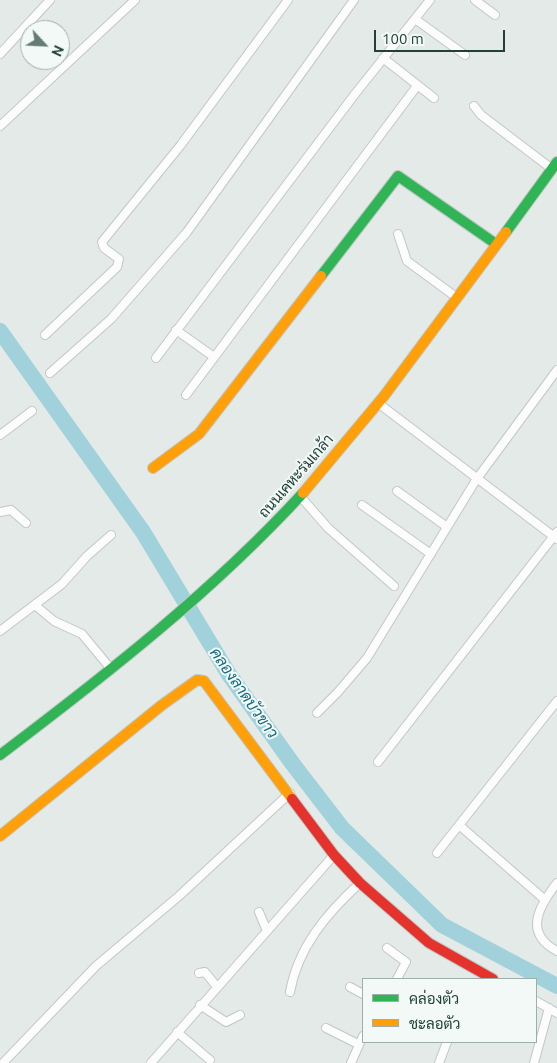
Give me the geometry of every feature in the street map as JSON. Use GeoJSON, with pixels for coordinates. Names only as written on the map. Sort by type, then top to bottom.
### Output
{"type":"FeatureCollection","features":[{"type":"Feature","properties":{"kind":"street"},"geometry":{"type":"LineString","coordinates":[[0,54],[50,0]]}},
{"type":"Feature","properties":{"kind":"street"},"geometry":{"type":"LineString","coordinates":[[0,126],[135,0]]}},
{"type":"Feature","properties":{"kind":"street"},"geometry":{"type":"LineString","coordinates":[[45,335],[117,268],[119,259],[104,248],[102,242],[180,146],[288,0]]}},
{"type":"Feature","properties":{"kind":"street"},"geometry":{"type":"LineString","coordinates":[[50,373],[111,319],[187,232],[354,0]]}},
{"type":"Feature","properties":{"kind":"street"},"geometry":{"type":"LineString","coordinates":[[156,358],[383,58],[430,0]]}},
{"type":"Feature","properties":{"kind":"street"},"geometry":{"type":"LineString","coordinates":[[475,0],[495,15]]}},
{"type":"Feature","properties":{"kind":"street"},"geometry":{"type":"LineString","coordinates":[[415,19],[465,55]]}},
{"type":"Feature","properties":{"kind":"street"},"geometry":{"type":"LineString","coordinates":[[383,58],[434,98]]}},
{"type":"Feature","properties":{"kind":"street"},"geometry":{"type":"LineString","coordinates":[[186,395],[417,86]]}},
{"type":"Feature","properties":{"kind":"street"},"geometry":{"type":"LineString","coordinates":[[474,106],[488,121],[554,166]]}},
{"type":"Feature","properties":{"kind":"street","name":"ถนนเคหะร่มเกล้า"},"geometry":{"type":"LineString","coordinates":[[0,755],[168,624],[220,577],[300,496],[378,403],[554,166]]}},
{"type":"Feature","properties":{"kind":"street"},"geometry":{"type":"LineString","coordinates":[[153,468],[188,444],[199,434],[398,176],[402,176],[496,244]]}},
{"type":"Feature","properties":{"kind":"street"},"geometry":{"type":"LineString","coordinates":[[398,234],[407,261],[456,297]]}},
{"type":"Feature","properties":{"kind":"street"},"geometry":{"type":"LineString","coordinates":[[176,330],[214,357]]}},
{"type":"Feature","properties":{"kind":"street"},"geometry":{"type":"LineString","coordinates":[[317,713],[367,658],[476,480],[557,370]]}},
{"type":"Feature","properties":{"kind":"street"},"geometry":{"type":"LineString","coordinates":[[378,403],[476,480],[556,536],[378,762]]}},
{"type":"Feature","properties":{"kind":"street"},"geometry":{"type":"LineString","coordinates":[[0,435],[32,411]]}},
{"type":"Feature","properties":{"kind":"street"},"geometry":{"type":"LineString","coordinates":[[397,491],[447,527]]}},
{"type":"Feature","properties":{"kind":"street"},"geometry":{"type":"LineString","coordinates":[[300,496],[328,528],[394,586]]}},
{"type":"Feature","properties":{"kind":"street"},"geometry":{"type":"LineString","coordinates":[[362,505],[431,554]]}},
{"type":"Feature","properties":{"kind":"street"},"geometry":{"type":"LineString","coordinates":[[0,512],[11,510],[26,523]]}},
{"type":"Feature","properties":{"kind":"street"},"geometry":{"type":"LineString","coordinates":[[0,631],[36,606],[62,584],[110,535]]}},
{"type":"Feature","properties":{"kind":"street"},"geometry":{"type":"LineString","coordinates":[[36,606],[54,621],[82,634],[111,669]]}},
{"type":"Feature","properties":{"kind":"street"},"geometry":{"type":"LineString","coordinates":[[0,836],[162,705],[197,680],[204,681],[290,793],[334,855],[360,883],[429,942],[491,978]]}},
{"type":"Feature","properties":{"kind":"street"},"geometry":{"type":"LineString","coordinates":[[437,853],[557,700]]}},
{"type":"Feature","properties":{"kind":"street"},"geometry":{"type":"LineString","coordinates":[[3,1063],[96,966],[179,896],[290,793]]}},
{"type":"Feature","properties":{"kind":"street"},"geometry":{"type":"LineString","coordinates":[[460,825],[544,899]]}},
{"type":"Feature","properties":{"kind":"street"},"geometry":{"type":"LineString","coordinates":[[154,1062],[177,1032],[334,855]]}},
{"type":"Feature","properties":{"kind":"street"},"geometry":{"type":"LineString","coordinates":[[557,882],[544,899],[536,923],[541,938],[548,947],[557,951]]}},
{"type":"Feature","properties":{"kind":"street"},"geometry":{"type":"LineString","coordinates":[[290,992],[298,963],[327,914],[360,883]]}},
{"type":"Feature","properties":{"kind":"street"},"geometry":{"type":"LineString","coordinates":[[259,912],[267,931]]}},
{"type":"Feature","properties":{"kind":"street"},"geometry":{"type":"LineString","coordinates":[[387,948],[406,962],[398,978]]}},
{"type":"Feature","properties":{"kind":"street"},"geometry":{"type":"LineString","coordinates":[[199,972],[205,972],[217,987]]}},
{"type":"Feature","properties":{"kind":"street"},"geometry":{"type":"LineString","coordinates":[[350,987],[362,993]]}},
{"type":"Feature","properties":{"kind":"street"},"geometry":{"type":"LineString","coordinates":[[537,1002],[557,1013]]}},
{"type":"Feature","properties":{"kind":"street"},"geometry":{"type":"LineString","coordinates":[[200,1006],[226,1022],[240,1015]]}},
{"type":"Feature","properties":{"kind":"street"},"geometry":{"type":"LineString","coordinates":[[534,1063],[549,1008]]}},
{"type":"Feature","properties":{"kind":"street"},"geometry":{"type":"LineString","coordinates":[[326,1028],[358,1044]]}},
{"type":"Feature","properties":{"kind":"street"},"geometry":{"type":"LineString","coordinates":[[177,1032],[210,1060]]}},
{"type":"Feature","properties":{"kind":"street"},"geometry":{"type":"LineString","coordinates":[[350,1063],[362,1038]]}},
{"type":"Feature","properties":{"kind":"street"},"geometry":{"type":"LineString","coordinates":[[438,1063],[448,1043]]}},
{"type":"Feature","properties":{"kind":"waterway","name":"คลองลาดบัวขาว"},"geometry":{"type":"LineString","coordinates":[[0,331],[143,532],[228,673],[292,763],[342,828],[442,925],[557,986]]}},
{"type":"Feature","properties":{"kind":"traffic: fast"},"geometry":{"type":"LineString","coordinates":[[506,232],[557,162]]}},
{"type":"Feature","properties":{"kind":"traffic: fast"},"geometry":{"type":"LineString","coordinates":[[321,276],[398,176],[496,244]]}},
{"type":"Feature","properties":{"kind":"traffic: fast"},"geometry":{"type":"LineString","coordinates":[[0,755],[80,694],[157,631],[232,564],[303,493]]}},
{"type":"Feature","properties":{"kind":"traffic: slow"},"geometry":{"type":"LineString","coordinates":[[303,493],[384,396],[506,232]]}},
{"type":"Feature","properties":{"kind":"traffic: slow"},"geometry":{"type":"LineString","coordinates":[[153,468],[199,434],[321,276]]}},
{"type":"Feature","properties":{"kind":"traffic: slow"},"geometry":{"type":"LineString","coordinates":[[0,836],[162,705],[197,680],[204,681],[292,799]]}},
{"type":"Feature","properties":{"kind":"traffic: jam"},"geometry":{"type":"LineString","coordinates":[[292,799],[334,855],[360,883],[429,943],[491,978]]}}]}
